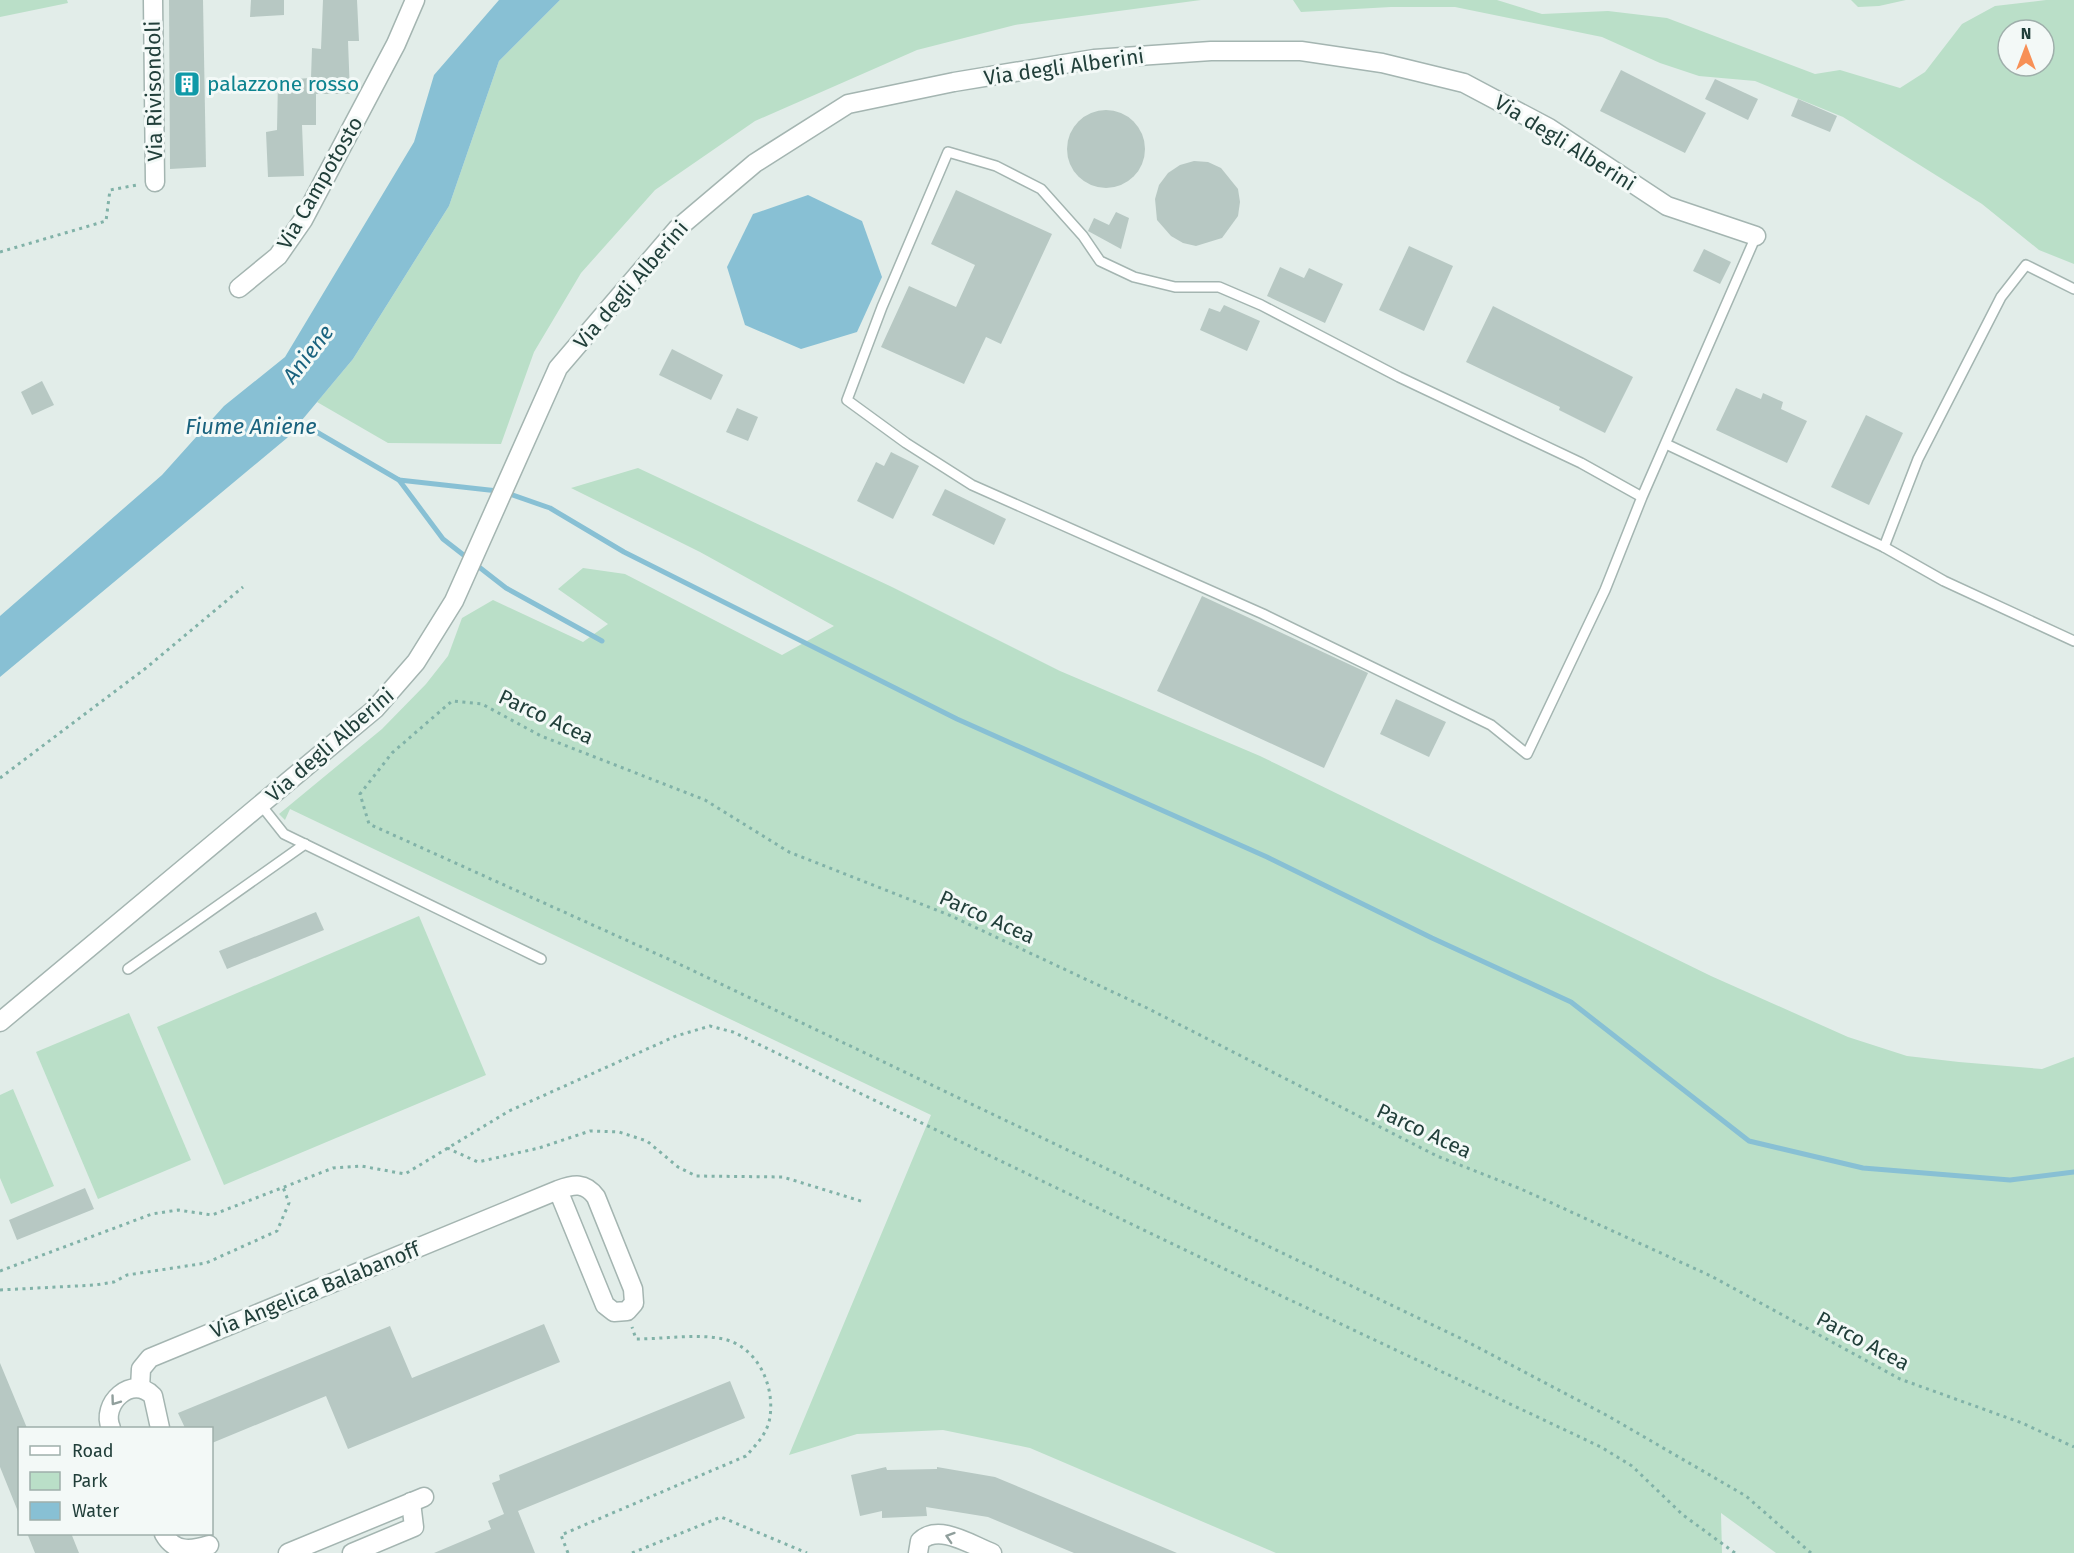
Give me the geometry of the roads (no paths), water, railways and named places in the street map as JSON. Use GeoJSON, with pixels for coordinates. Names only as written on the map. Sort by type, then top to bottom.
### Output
{"type":"FeatureCollection","features":[{"type":"Feature","properties":{"kind":"street","name":"Via Rivisondoli"},"geometry":{"type":"LineString","coordinates":[[153,0],[155,182]]}},
{"type":"Feature","properties":{"kind":"street","name":"Via Campotosto"},"geometry":{"type":"LineString","coordinates":[[239,288],[278,256],[303,220],[391,55],[415,0]]}},
{"type":"Feature","properties":{"kind":"street","name":"Via degli Alberini"},"geometry":{"type":"LineString","coordinates":[[0,1022],[261,805],[391,693],[429,644],[454,601],[504,484],[558,368],[677,229],[755,163],[848,104],[944,84],[1094,59],[1211,51],[1301,51],[1382,63],[1464,83],[1549,128],[1666,206],[1756,236]]}},
{"type":"Feature","properties":{"kind":"street","name":"Via Angelica Balabanoff"},"geometry":{"type":"LineString","coordinates":[[140,1388],[141,1369],[150,1358],[558,1190],[580,1185],[596,1197],[633,1289],[634,1303],[627,1311],[615,1312],[605,1305],[558,1190]]}},
{"type":"Feature","properties":{"kind":"street"},"geometry":{"type":"LineString","coordinates":[[111,1427],[108,1414],[115,1399],[126,1391],[140,1388],[153,1396],[159,1427]]}},
{"type":"Feature","properties":{"kind":"street"},"geometry":{"type":"LineString","coordinates":[[290,1553],[417,1500],[414,1527],[352,1553]]}},
{"type":"Feature","properties":{"kind":"street"},"geometry":{"type":"LineString","coordinates":[[918,1553],[920,1542],[934,1533],[946,1535],[993,1553]]}},
{"type":"Feature","properties":{"kind":"street"},"geometry":{"type":"LineString","coordinates":[[165,1535],[171,1544],[180,1549],[192,1550],[209,1544]]}},
{"type":"Feature","properties":{"kind":"lane"},"geometry":{"type":"LineString","coordinates":[[1642,497],[1581,463],[1400,377],[1261,305],[1219,286],[1175,286],[1134,277],[1100,261],[1083,236],[1041,189],[996,166],[948,152],[882,307],[847,400],[906,443],[972,485],[1273,619],[1491,725],[1527,753],[1605,590],[1642,497],[1756,236]]}},
{"type":"Feature","properties":{"kind":"lane"},"geometry":{"type":"LineString","coordinates":[[1884,548],[1918,459],[2001,297],[2026,266],[2074,289]]}},
{"type":"Feature","properties":{"kind":"lane"},"geometry":{"type":"LineString","coordinates":[[1666,444],[1884,548],[1944,581],[2074,641]]}},
{"type":"Feature","properties":{"kind":"lane"},"geometry":{"type":"LineString","coordinates":[[261,805],[284,834],[541,959]]}},
{"type":"Feature","properties":{"kind":"lane"},"geometry":{"type":"LineString","coordinates":[[128,969],[305,844]]}},
{"type":"Feature","properties":{"kind":"water","name":"Fiume Aniene"},"geometry":{"type":"Polygon","coordinates":[[[499,0],[560,0],[499,61],[449,206],[353,359],[287,438],[0,677],[0,616],[162,475],[224,406],[285,357],[414,142],[434,75],[499,0]]]}},
{"type":"Feature","properties":{"kind":"water"},"geometry":{"type":"Polygon","coordinates":[[[808,195],[862,221],[882,277],[857,332],[801,349],[745,325],[727,267],[753,214],[808,195]]]}},
{"type":"Feature","properties":{"kind":"waterway"},"geometry":{"type":"LineString","coordinates":[[296,420],[399,480],[498,491]]}},
{"type":"Feature","properties":{"kind":"waterway"},"geometry":{"type":"LineString","coordinates":[[399,480],[443,539],[506,588],[602,641]]}},
{"type":"Feature","properties":{"kind":"waterway"},"geometry":{"type":"LineString","coordinates":[[507,493],[550,508],[624,552],[957,719],[1267,857],[1432,938],[1571,1002],[1749,1141],[1863,1168],[2010,1180],[2074,1172]]}},
{"type":"Feature","properties":{"kind":"place","name":"palazzone rosso"},"geometry":{"type":"Point","coordinates":[187,84]}},
{"type":"Feature","properties":{"kind":"water label","name":"Aniene"},"geometry":{"type":"Point","coordinates":[308,354]}}]}
